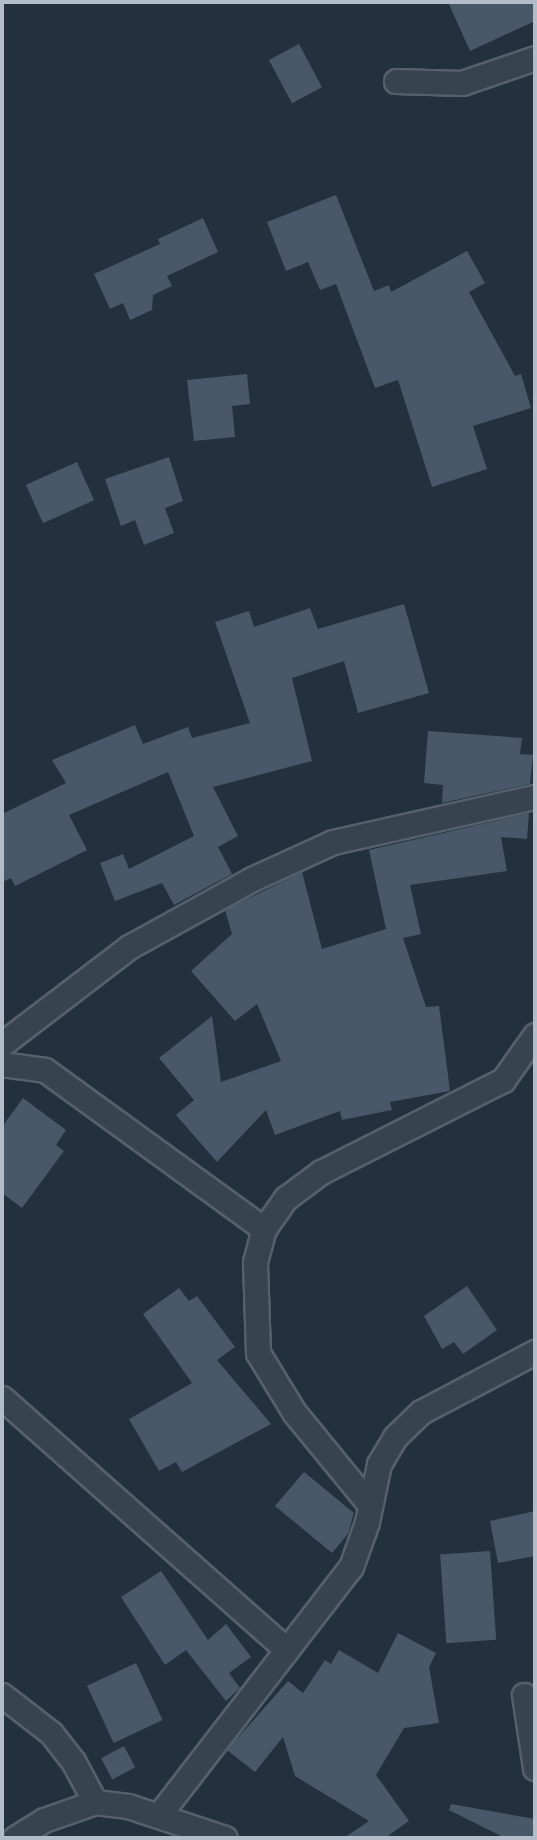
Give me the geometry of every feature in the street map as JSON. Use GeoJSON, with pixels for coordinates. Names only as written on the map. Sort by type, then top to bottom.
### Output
{"type":"FeatureCollection","features":[{"type":"Feature","properties":{"kind":"street"},"geometry":{"type":"LineString","coordinates":[[396,81],[462,83],[535,58]]}},
{"type":"Feature","properties":{"kind":"street"},"geometry":{"type":"LineString","coordinates":[[2,1044],[129,947],[275,868],[333,842],[535,797]]}},
{"type":"Feature","properties":{"kind":"street"},"geometry":{"type":"LineString","coordinates":[[370,1505],[294,1412],[258,1353],[255,1262],[264,1228],[286,1198],[321,1172],[503,1080],[535,1035]]}},
{"type":"Feature","properties":{"kind":"street"},"geometry":{"type":"LineString","coordinates":[[2,1064],[45,1070],[264,1228]]}},
{"type":"Feature","properties":{"kind":"street"},"geometry":{"type":"LineString","coordinates":[[159,1815],[351,1567],[379,1464],[395,1437],[421,1412],[535,1352]]}},
{"type":"Feature","properties":{"kind":"street"},"geometry":{"type":"LineString","coordinates":[[2,1398],[287,1650]]}},
{"type":"Feature","properties":{"kind":"street"},"geometry":{"type":"LineString","coordinates":[[2,1695],[51,1733],[73,1760],[95,1802]]}},
{"type":"Feature","properties":{"kind":"street"},"geometry":{"type":"LineString","coordinates":[[524,1695],[535,1768]]}},
{"type":"Feature","properties":{"kind":"street"},"geometry":{"type":"LineString","coordinates":[[15,1838],[44,1820],[95,1802],[159,1815],[225,1838]]}},
{"type":"Feature","properties":{"kind":"building"},"geometry":{"type":"Polygon","coordinates":[[[448,2],[535,2],[535,21],[470,51],[448,2]]]}},
{"type":"Feature","properties":{"kind":"building"},"geometry":{"type":"Polygon","coordinates":[[[299,44],[322,87],[292,103],[269,60],[299,44]]]}},
{"type":"Feature","properties":{"kind":"building"},"geometry":{"type":"Polygon","coordinates":[[[336,195],[374,291],[389,285],[391,292],[467,251],[485,283],[469,292],[515,376],[521,374],[531,408],[473,426],[487,469],[432,487],[398,380],[375,388],[336,284],[320,290],[308,262],[286,271],[267,222],[336,195]]]}},
{"type":"Feature","properties":{"kind":"building"},"geometry":{"type":"Polygon","coordinates":[[[203,218],[218,252],[167,276],[172,286],[153,295],[152,310],[130,320],[123,303],[110,309],[94,274],[160,244],[158,239],[203,218]]]}},
{"type":"Feature","properties":{"kind":"building"},"geometry":{"type":"Polygon","coordinates":[[[247,374],[250,404],[232,406],[235,437],[194,441],[187,380],[247,374]]]}},
{"type":"Feature","properties":{"kind":"building"},"geometry":{"type":"Polygon","coordinates":[[[169,457],[183,501],[165,508],[174,533],[144,545],[135,520],[121,526],[105,479],[169,457]]]}},
{"type":"Feature","properties":{"kind":"building"},"geometry":{"type":"Polygon","coordinates":[[[77,462],[94,500],[43,523],[26,485],[77,462]]]}},
{"type":"Feature","properties":{"kind":"building"},"geometry":{"type":"Polygon","coordinates":[[[404,604],[429,693],[358,713],[344,661],[292,678],[312,761],[213,787],[238,836],[218,847],[232,874],[174,905],[162,883],[115,901],[100,863],[123,854],[129,869],[194,836],[168,772],[69,815],[87,850],[15,886],[11,878],[2,882],[2,814],[66,783],[52,760],[135,725],[143,744],[188,727],[192,738],[250,723],[215,622],[249,611],[254,627],[310,608],[318,629],[404,604]]]}},
{"type":"Feature","properties":{"kind":"building"},"geometry":{"type":"Polygon","coordinates":[[[428,731],[522,738],[520,754],[533,755],[530,784],[442,803],[443,785],[424,783],[428,731]]]}},
{"type":"Feature","properties":{"kind":"building"},"geometry":{"type":"Polygon","coordinates":[[[529,813],[527,839],[501,837],[507,871],[410,885],[421,934],[403,938],[426,1007],[439,1006],[450,1091],[390,1102],[392,1110],[342,1120],[340,1111],[275,1135],[266,1110],[217,1162],[176,1115],[194,1100],[159,1058],[212,1016],[221,1082],[281,1061],[257,1004],[235,1021],[191,971],[232,934],[225,910],[302,872],[322,949],[386,929],[369,850],[529,813]]]}},
{"type":"Feature","properties":{"kind":"building"},"geometry":{"type":"Polygon","coordinates":[[[23,1098],[66,1130],[56,1145],[64,1151],[22,1208],[2,1193],[2,1127],[23,1098]]]}},
{"type":"Feature","properties":{"kind":"building"},"geometry":{"type":"Polygon","coordinates":[[[467,1286],[497,1330],[463,1354],[454,1342],[442,1349],[424,1316],[467,1286]]]}},
{"type":"Feature","properties":{"kind":"building"},"geometry":{"type":"Polygon","coordinates":[[[179,1288],[189,1301],[197,1296],[235,1347],[217,1360],[271,1424],[182,1472],[176,1462],[159,1471],[129,1419],[192,1383],[143,1314],[179,1288]]]}},
{"type":"Feature","properties":{"kind":"building"},"geometry":{"type":"Polygon","coordinates":[[[304,1472],[354,1513],[348,1534],[332,1553],[275,1506],[304,1472]]]}},
{"type":"Feature","properties":{"kind":"building"},"geometry":{"type":"Polygon","coordinates":[[[535,1511],[535,1556],[498,1563],[490,1521],[535,1511]]]}},
{"type":"Feature","properties":{"kind":"building"},"geometry":{"type":"Polygon","coordinates":[[[490,1551],[496,1640],[446,1643],[440,1554],[490,1551]]]}},
{"type":"Feature","properties":{"kind":"building"},"geometry":{"type":"Polygon","coordinates":[[[161,1571],[208,1640],[226,1624],[251,1657],[229,1673],[240,1688],[226,1701],[186,1650],[165,1665],[121,1597],[161,1571]]]}},
{"type":"Feature","properties":{"kind":"building"},"geometry":{"type":"Polygon","coordinates":[[[398,1633],[436,1653],[429,1667],[439,1723],[404,1728],[376,1775],[409,1821],[385,1838],[344,1838],[369,1821],[295,1776],[283,1737],[255,1772],[227,1750],[288,1681],[303,1693],[325,1660],[331,1664],[339,1650],[378,1673],[398,1633]]]}},
{"type":"Feature","properties":{"kind":"building"},"geometry":{"type":"Polygon","coordinates":[[[136,1663],[163,1720],[114,1743],[87,1686],[136,1663]]]}},
{"type":"Feature","properties":{"kind":"building"},"geometry":{"type":"Polygon","coordinates":[[[124,1746],[135,1767],[112,1779],[101,1758],[124,1746]]]}},
{"type":"Feature","properties":{"kind":"building"},"geometry":{"type":"Polygon","coordinates":[[[451,1804],[535,1819],[535,1838],[505,1838],[449,1810],[451,1804]]]}}]}
